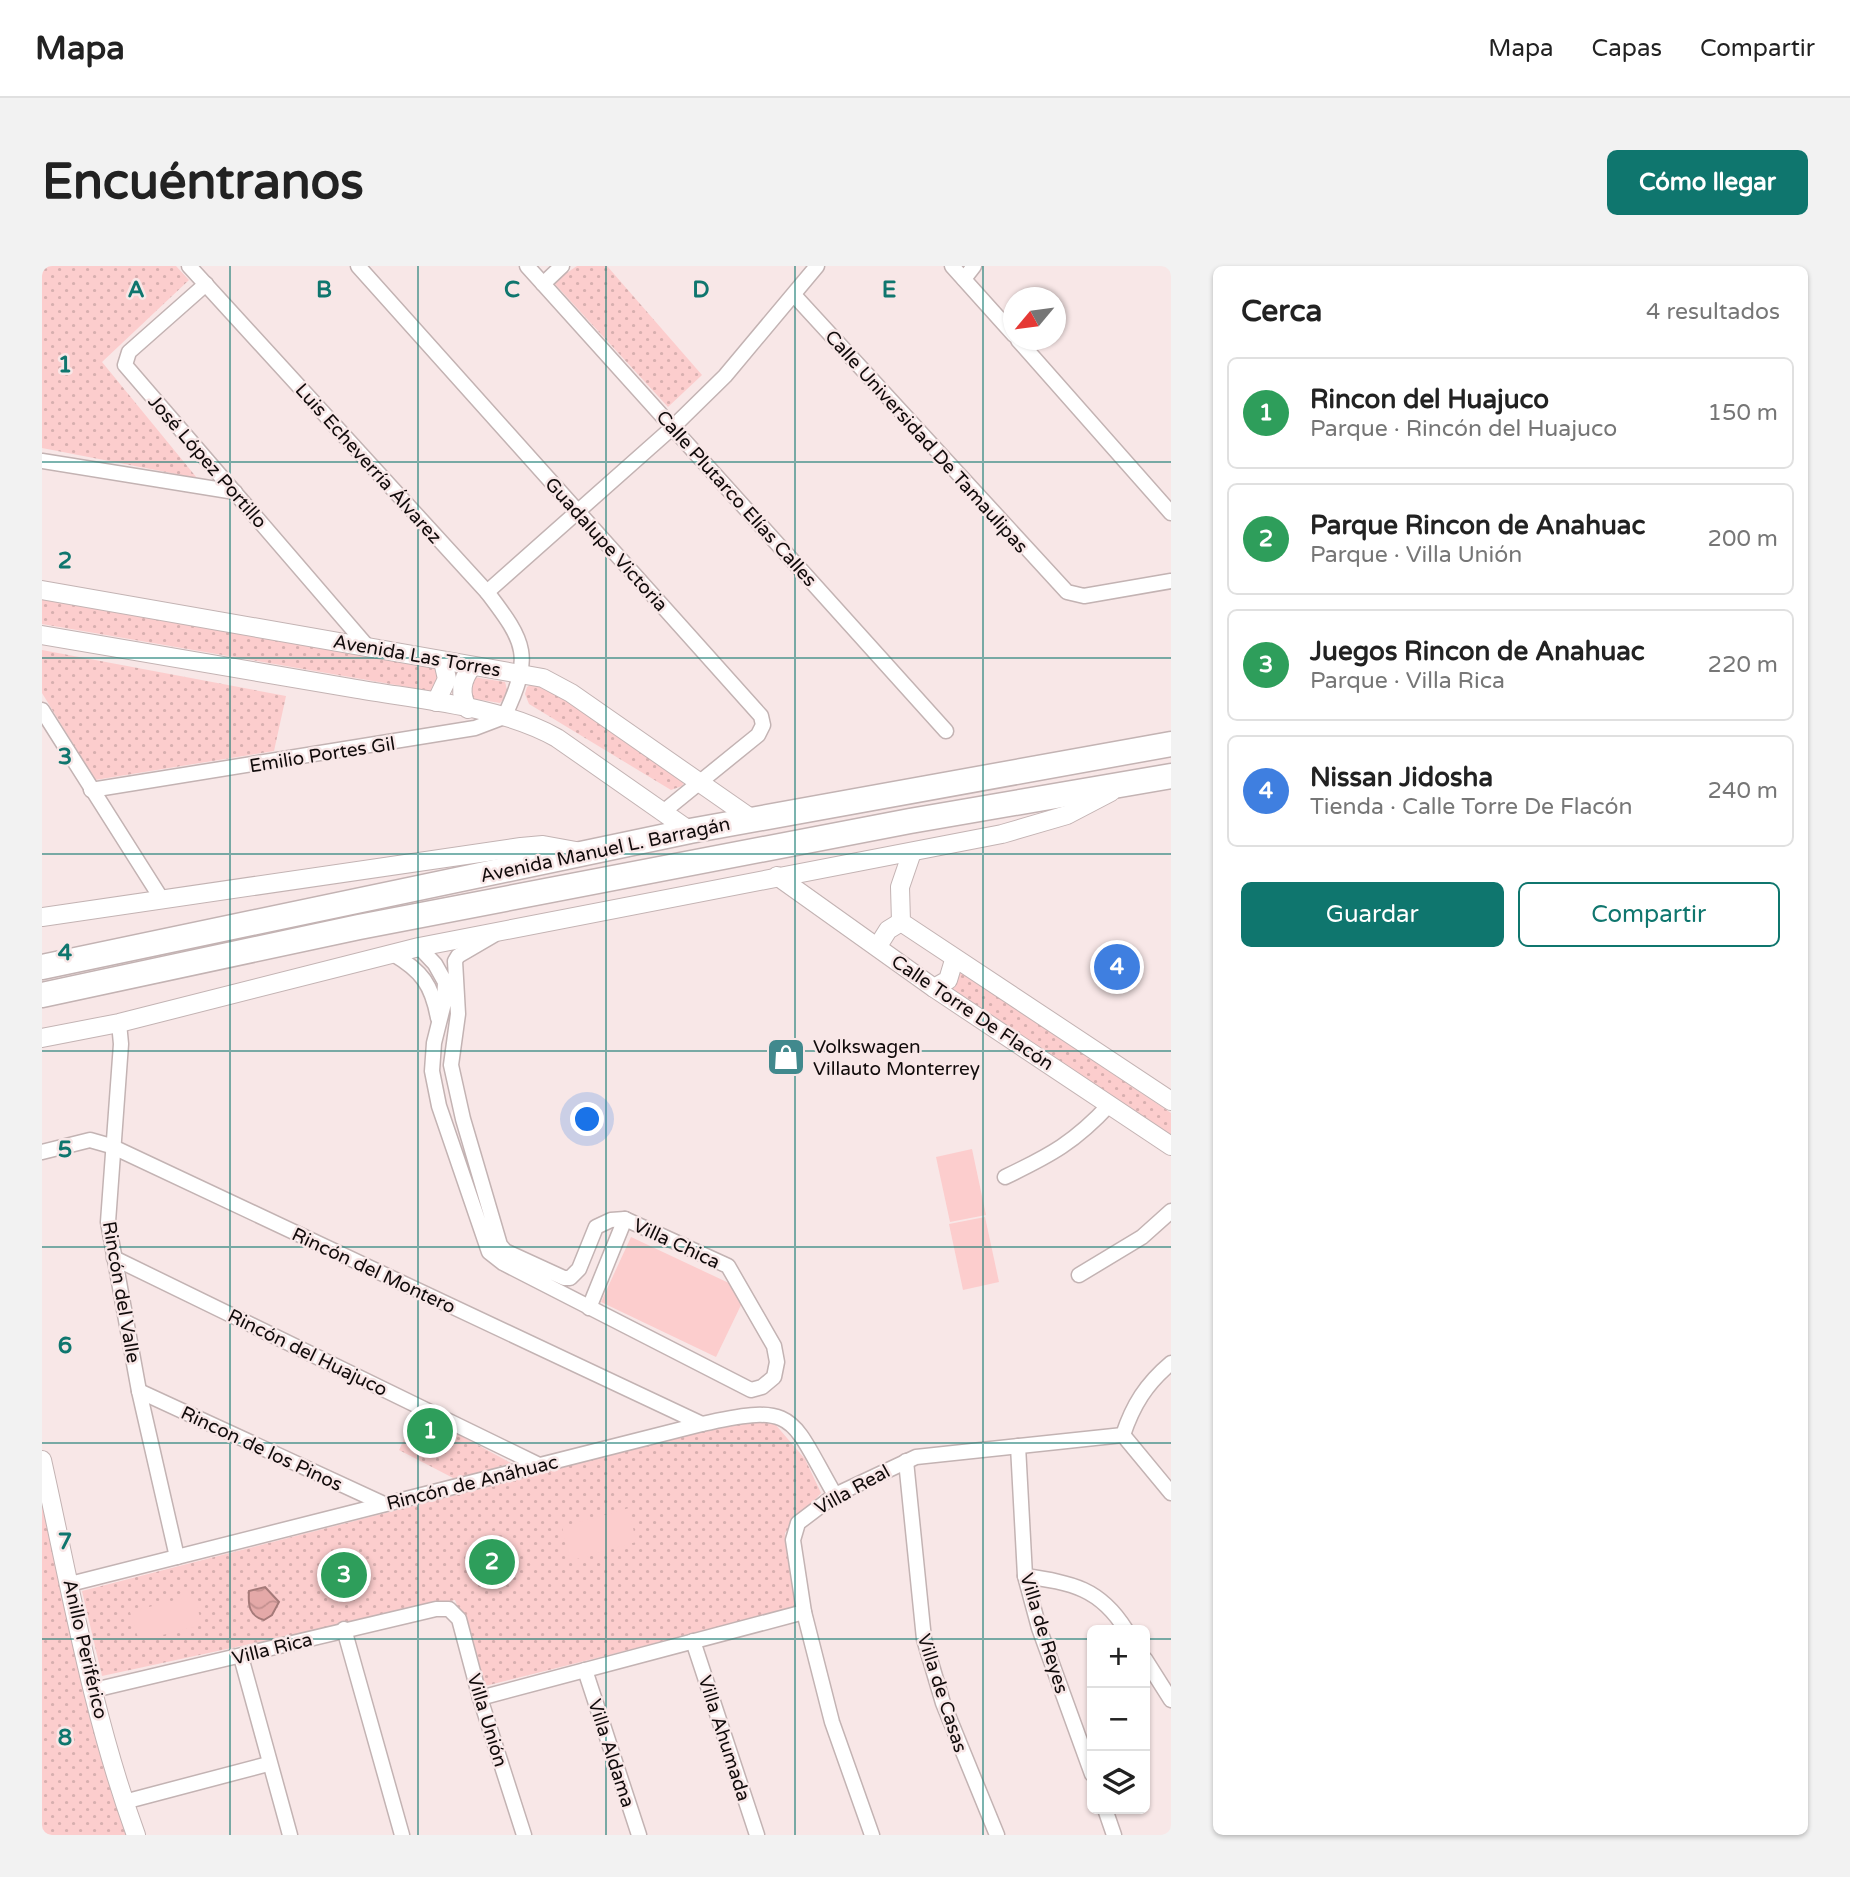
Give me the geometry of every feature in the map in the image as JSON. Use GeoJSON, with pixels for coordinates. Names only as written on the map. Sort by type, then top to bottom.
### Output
{"type":"FeatureCollection","features":[{"type":"Feature","properties":{"kind":"highway","name":"Avenida Manuel L. Barragán"},"geometry":{"type":"LineString","coordinates":[[42,967],[690,831],[1171,744]]}},
{"type":"Feature","properties":{"kind":"highway","name":"Avenida Manuel L. Barragán"},"geometry":{"type":"LineString","coordinates":[[42,995],[359,927],[910,821],[1171,776]]}},
{"type":"Feature","properties":{"kind":"street","name":"Luis Echeverría Álvarez"},"geometry":{"type":"LineString","coordinates":[[189,266],[487,592],[519,637],[523,674]]}},
{"type":"Feature","properties":{"kind":"street","name":"Guadalupe Victoria"},"geometry":{"type":"LineString","coordinates":[[359,266],[761,716],[762,725],[758,735],[663,812]]}},
{"type":"Feature","properties":{"kind":"street","name":"Calle Plutarco Elías Calles"},"geometry":{"type":"LineString","coordinates":[[527,266],[946,731]]}},
{"type":"Feature","properties":{"kind":"street"},"geometry":{"type":"LineString","coordinates":[[543,284],[562,266]]}},
{"type":"Feature","properties":{"kind":"street"},"geometry":{"type":"LineString","coordinates":[[487,592],[673,427],[725,376],[817,266]]}},
{"type":"Feature","properties":{"kind":"street"},"geometry":{"type":"LineString","coordinates":[[952,266],[1003,324]]}},
{"type":"Feature","properties":{"kind":"street"},"geometry":{"type":"LineString","coordinates":[[964,279],[974,266]]}},
{"type":"Feature","properties":{"kind":"street","name":"José López Portillo"},"geometry":{"type":"LineString","coordinates":[[205,284],[129,352],[124,362],[128,370],[367,646]]}},
{"type":"Feature","properties":{"kind":"street","name":"Calle Universidad De Tamaulipas"},"geometry":{"type":"LineString","coordinates":[[794,295],[1067,592],[1084,596],[1171,580]]}},
{"type":"Feature","properties":{"kind":"street"},"geometry":{"type":"LineString","coordinates":[[1027,350],[1171,513]]}},
{"type":"Feature","properties":{"kind":"street"},"geometry":{"type":"LineString","coordinates":[[42,461],[235,492]]}},
{"type":"Feature","properties":{"kind":"street","name":"Avenida Las Torres"},"geometry":{"type":"LineString","coordinates":[[42,590],[543,678],[571,693],[752,819]]}},
{"type":"Feature","properties":{"kind":"street"},"geometry":{"type":"LineString","coordinates":[[42,635],[436,702],[504,717],[540,728],[557,737],[690,831]]}},
{"type":"Feature","properties":{"kind":"street"},"geometry":{"type":"LineString","coordinates":[[436,702],[447,679],[443,661]]}},
{"type":"Feature","properties":{"kind":"street"},"geometry":{"type":"LineString","coordinates":[[468,709],[461,694],[465,675],[472,667]]}},
{"type":"Feature","properties":{"kind":"street"},"geometry":{"type":"LineString","coordinates":[[504,717],[523,674]]}},
{"type":"Feature","properties":{"kind":"street"},"geometry":{"type":"LineString","coordinates":[[42,710],[162,898]]}},
{"type":"Feature","properties":{"kind":"street","name":"Emilio Portes Gil"},"geometry":{"type":"LineString","coordinates":[[91,790],[450,734],[504,717]]}},
{"type":"Feature","properties":{"kind":"street"},"geometry":{"type":"LineString","coordinates":[[42,1038],[119,1023],[419,947],[1002,834],[1067,815],[1124,786]]}},
{"type":"Feature","properties":{"kind":"street"},"geometry":{"type":"LineString","coordinates":[[42,917],[521,847],[543,845],[586,852]]}},
{"type":"Feature","properties":{"kind":"street","name":"Calle Torre De Flacón"},"geometry":{"type":"LineString","coordinates":[[912,852],[900,887],[901,922],[954,960],[1171,1101]]}},
{"type":"Feature","properties":{"kind":"street","name":"Calle Torre De Flacón"},"geometry":{"type":"LineString","coordinates":[[777,876],[934,988],[1171,1146]]}},
{"type":"Feature","properties":{"kind":"street"},"geometry":{"type":"LineString","coordinates":[[878,946],[888,930],[901,922]]}},
{"type":"Feature","properties":{"kind":"street"},"geometry":{"type":"LineString","coordinates":[[497,1250],[451,1065],[458,1014],[455,961],[458,956],[502,930]]}},
{"type":"Feature","properties":{"kind":"street"},"geometry":{"type":"LineString","coordinates":[[419,947],[435,964],[445,982],[444,1003],[432,1057],[437,1093],[485,1243],[497,1250]]}},
{"type":"Feature","properties":{"kind":"street"},"geometry":{"type":"LineString","coordinates":[[393,954],[424,976],[431,987],[438,1021]]}},
{"type":"Feature","properties":{"kind":"street"},"geometry":{"type":"LineString","coordinates":[[934,988],[948,980],[954,960]]}},
{"type":"Feature","properties":{"kind":"street","name":"Rincón del Valle"},"geometry":{"type":"LineString","coordinates":[[119,1023],[121,1044],[111,1146],[108,1222],[139,1391],[177,1557]]}},
{"type":"Feature","properties":{"kind":"street"},"geometry":{"type":"LineString","coordinates":[[437,1093],[454,1084]]}},
{"type":"Feature","properties":{"kind":"street"},"geometry":{"type":"LineString","coordinates":[[1005,1177],[1061,1150],[1084,1132],[1110,1104]]}},
{"type":"Feature","properties":{"kind":"street","name":"Rincón del Montero"},"geometry":{"type":"LineString","coordinates":[[42,1152],[90,1140],[111,1146],[702,1424]]}},
{"type":"Feature","properties":{"kind":"street"},"geometry":{"type":"LineString","coordinates":[[1079,1275],[1142,1237],[1171,1211]]}},
{"type":"Feature","properties":{"kind":"street"},"geometry":{"type":"LineString","coordinates":[[589,1308],[625,1219]]}},
{"type":"Feature","properties":{"kind":"street","name":"Villa Chica"},"geometry":{"type":"LineString","coordinates":[[625,1219],[728,1266],[774,1346],[777,1362],[774,1377],[762,1387],[751,1390],[589,1308],[497,1250],[570,1278],[579,1269],[596,1227],[611,1220],[625,1219]]}},
{"type":"Feature","properties":{"kind":"street","name":"Rincón del Huajuco"},"geometry":{"type":"LineString","coordinates":[[114,1258],[539,1465]]}},
{"type":"Feature","properties":{"kind":"street"},"geometry":{"type":"LineString","coordinates":[[1171,1363],[1147,1385],[1132,1410],[1123,1435],[1171,1493]]}},
{"type":"Feature","properties":{"kind":"street","name":"Rincon de los Pinos"},"geometry":{"type":"LineString","coordinates":[[139,1391],[384,1504]]}},
{"type":"Feature","properties":{"kind":"street","name":"Rincón de Anáhuac"},"geometry":{"type":"LineString","coordinates":[[70,1584],[702,1424],[759,1413],[779,1416],[796,1428],[835,1495]]}},
{"type":"Feature","properties":{"kind":"street","name":"Villa Real"},"geometry":{"type":"LineString","coordinates":[[804,1612],[794,1532],[804,1516],[835,1495],[906,1461],[933,1454],[1123,1435]]}},
{"type":"Feature","properties":{"kind":"street","name":"Villa de Reyes"},"geometry":{"type":"LineString","coordinates":[[1018,1446],[1025,1576],[1039,1628],[1087,1760]]}},
{"type":"Feature","properties":{"kind":"street","name":"Anillo Periférico"},"geometry":{"type":"LineString","coordinates":[[42,1460],[94,1690],[124,1802],[136,1835]]}},
{"type":"Feature","properties":{"kind":"street","name":"Villa de Casas"},"geometry":{"type":"LineString","coordinates":[[906,1461],[924,1639],[943,1703],[997,1835]]}},
{"type":"Feature","properties":{"kind":"street"},"geometry":{"type":"LineString","coordinates":[[1025,1576],[1086,1590],[1105,1602],[1122,1625]]}},
{"type":"Feature","properties":{"kind":"street","name":"Villa Rica"},"geometry":{"type":"LineString","coordinates":[[94,1690],[241,1657],[344,1629],[436,1609],[449,1609]]}},
{"type":"Feature","properties":{"kind":"street","name":"Villa Unión"},"geometry":{"type":"LineString","coordinates":[[449,1609],[459,1619],[480,1698],[524,1835]]}},
{"type":"Feature","properties":{"kind":"street"},"geometry":{"type":"LineString","coordinates":[[480,1698],[804,1612],[832,1722],[872,1835]]}},
{"type":"Feature","properties":{"kind":"street"},"geometry":{"type":"LineString","coordinates":[[344,1629],[402,1835]]}},
{"type":"Feature","properties":{"kind":"street","name":"Villa Ahumada"},"geometry":{"type":"LineString","coordinates":[[693,1641],[757,1835]]}},
{"type":"Feature","properties":{"kind":"street"},"geometry":{"type":"LineString","coordinates":[[241,1657],[268,1764],[290,1835]]}},
{"type":"Feature","properties":{"kind":"street"},"geometry":{"type":"LineString","coordinates":[[1150,1667],[1171,1700]]}},
{"type":"Feature","properties":{"kind":"street","name":"Villa Aldama"},"geometry":{"type":"LineString","coordinates":[[585,1670],[639,1835]]}},
{"type":"Feature","properties":{"kind":"street"},"geometry":{"type":"LineString","coordinates":[[124,1802],[268,1764]]}},
{"type":"Feature","properties":{"kind":"street"},"geometry":{"type":"LineString","coordinates":[[1107,1814],[1114,1835]]}},
{"type":"Feature","properties":{"kind":"shaded area"},"geometry":{"type":"Polygon","coordinates":[[[42,266],[176,266],[189,280],[102,362],[197,478],[42,448],[42,266]]]}},
{"type":"Feature","properties":{"kind":"shaded area"},"geometry":{"type":"Polygon","coordinates":[[[577,266],[607,266],[702,375],[668,407],[553,282],[577,266]]]}},
{"type":"Feature","properties":{"kind":"shaded area"},"geometry":{"type":"Polygon","coordinates":[[[42,597],[434,665],[440,673],[436,689],[431,691],[42,624],[42,597]]]}},
{"type":"Feature","properties":{"kind":"shaded area"},"geometry":{"type":"Polygon","coordinates":[[[42,650],[286,696],[274,751],[95,780],[42,693],[42,650]]]}},
{"type":"Feature","properties":{"kind":"shaded area"},"geometry":{"type":"Polygon","coordinates":[[[474,677],[505,682],[506,693],[500,703],[469,698],[468,681],[474,677]]]}},
{"type":"Feature","properties":{"kind":"shaded area"},"geometry":{"type":"Polygon","coordinates":[[[534,683],[559,691],[684,782],[682,786],[671,790],[529,704],[525,694],[527,687],[534,683]]]}},
{"type":"Feature","properties":{"kind":"shaded area"},"geometry":{"type":"Polygon","coordinates":[[[960,971],[1171,1113],[1171,1139],[948,989],[960,971]]]}},
{"type":"Feature","properties":{"kind":"shaded area"},"geometry":{"type":"Polygon","coordinates":[[[972,1149],[986,1215],[950,1222],[936,1157],[972,1149]]]}},
{"type":"Feature","properties":{"kind":"shaded area"},"geometry":{"type":"Polygon","coordinates":[[[985,1217],[999,1282],[963,1290],[949,1224],[985,1217]]]}},
{"type":"Feature","properties":{"kind":"shaded area"},"geometry":{"type":"Polygon","coordinates":[[[631,1237],[731,1284],[742,1303],[716,1357],[601,1302],[631,1237]]]}},
{"type":"Feature","properties":{"kind":"shaded area"},"geometry":{"type":"Polygon","coordinates":[[[417,1412],[511,1463],[457,1480],[399,1450],[417,1412]]]}},
{"type":"Feature","properties":{"kind":"shaded area"},"geometry":{"type":"Polygon","coordinates":[[[747,1420],[775,1424],[805,1459],[821,1493],[785,1533],[796,1608],[485,1686],[455,1600],[102,1676],[82,1591],[747,1420]]]}},
{"type":"Feature","properties":{"kind":"shaded area"},"geometry":{"type":"Polygon","coordinates":[[[42,1502],[112,1795],[127,1835],[42,1835],[42,1502]]]}},
{"type":"Feature","properties":{"kind":"shaded area"},"geometry":{"type":"Polygon","coordinates":[[[629,1508],[636,1542],[570,1561],[562,1527],[629,1508]]]}},
{"type":"Feature","properties":{"kind":"shaded area"},"geometry":{"type":"Polygon","coordinates":[[[194,1595],[202,1625],[139,1641],[130,1612],[194,1595]]]}},
{"type":"Feature","properties":{"kind":"water"},"geometry":{"type":"Polygon","coordinates":[[[265,1587],[279,1602],[272,1615],[264,1620],[252,1613],[249,1591],[265,1587]]]}},
{"type":"Feature","properties":{"kind":"place","name":"Nissan Jidosha"},"geometry":{"type":"Point","coordinates":[1117,967]}},
{"type":"Feature","properties":{"kind":"place","name":"Volkswagen Villauto Monterrey"},"geometry":{"type":"Point","coordinates":[786,1057]}},
{"type":"Feature","properties":{"kind":"place","name":"Rincon del Huajuco"},"geometry":{"type":"Point","coordinates":[430,1431]}},
{"type":"Feature","properties":{"kind":"place","name":"Parque Rincon de Anahuac"},"geometry":{"type":"Point","coordinates":[492,1562]}},
{"type":"Feature","properties":{"kind":"place","name":"Juegos Rincon de Anahuac"},"geometry":{"type":"Point","coordinates":[344,1575]}}]}
